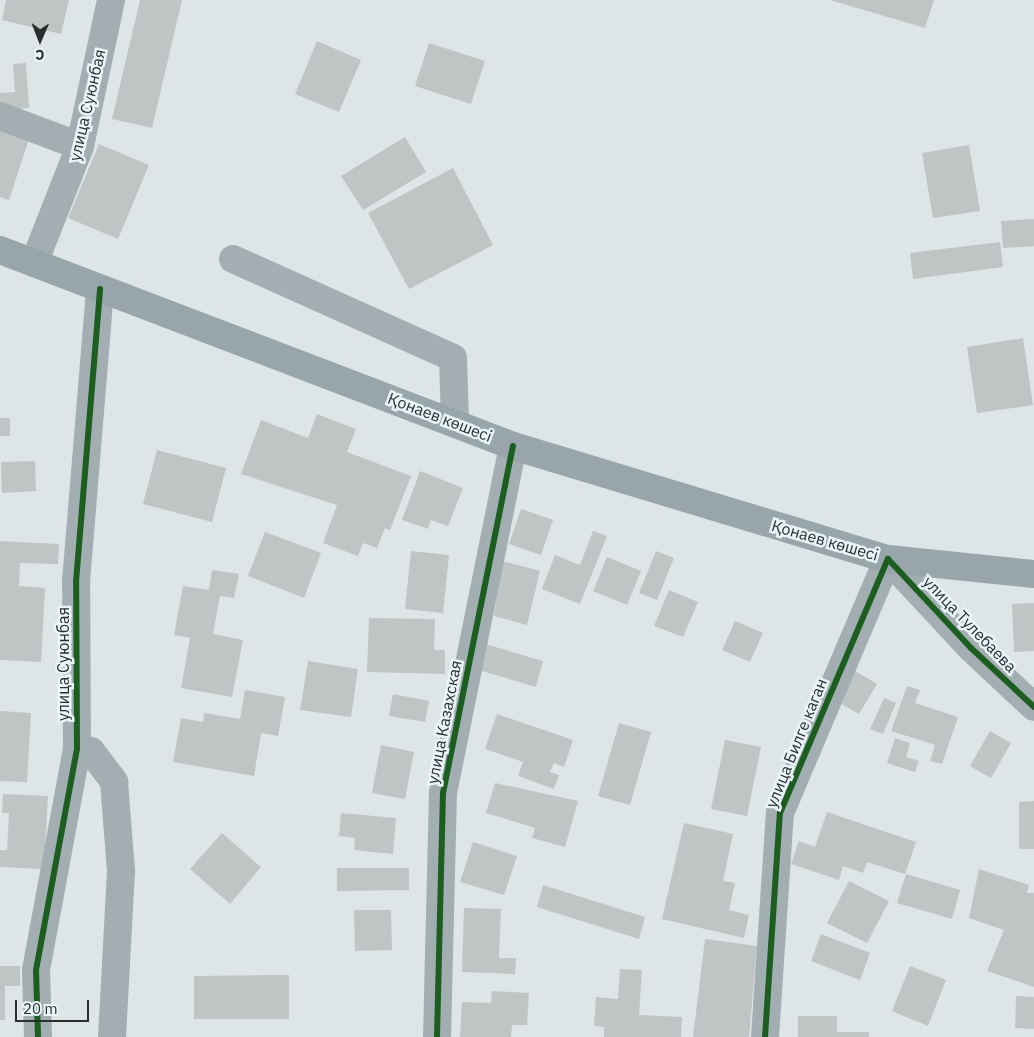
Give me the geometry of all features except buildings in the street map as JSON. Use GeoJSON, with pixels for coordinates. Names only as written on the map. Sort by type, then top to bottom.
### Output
{"type":"FeatureCollection","features":[{"type":"Feature","properties":{"kind":"main road","name":"Қонаев көшесі"},"geometry":{"type":"LineString","coordinates":[[0,250],[513,446],[888,559],[1034,574]]}},
{"type":"Feature","properties":{"kind":"street","name":"улица Суюнбая"},"geometry":{"type":"LineString","coordinates":[[34,263],[80,146],[110,0]]}},
{"type":"Feature","properties":{"kind":"street"},"geometry":{"type":"LineString","coordinates":[[0,116],[80,146]]}},
{"type":"Feature","properties":{"kind":"street"},"geometry":{"type":"LineString","coordinates":[[233,259],[453,358],[455,423]]}},
{"type":"Feature","properties":{"kind":"street","name":"улица Суюнбая"},"geometry":{"type":"LineString","coordinates":[[38,1037],[36,970],[77,748],[76,582],[100,289]]}},
{"type":"Feature","properties":{"kind":"street","name":"улица Казахская"},"geometry":{"type":"LineString","coordinates":[[437,1037],[443,793],[513,446]]}},
{"type":"Feature","properties":{"kind":"street","name":"улица Тулебаева"},"geometry":{"type":"LineString","coordinates":[[888,559],[971,648],[1034,707]]}},
{"type":"Feature","properties":{"kind":"street","name":"улица Билге каган"},"geometry":{"type":"LineString","coordinates":[[765,1037],[780,813],[888,559]]}},
{"type":"Feature","properties":{"kind":"street"},"geometry":{"type":"LineString","coordinates":[[77,748],[92,751],[114,782],[121,871],[112,1037]]}},
{"type":"Feature","properties":{"kind":"cycle path"},"geometry":{"type":"LineString","coordinates":[[38,1037],[36,970],[77,748],[76,582],[100,289]]}},
{"type":"Feature","properties":{"kind":"cycle path"},"geometry":{"type":"LineString","coordinates":[[437,1037],[443,793],[513,446]]}},
{"type":"Feature","properties":{"kind":"cycle path"},"geometry":{"type":"LineString","coordinates":[[765,1037],[780,813],[888,559],[971,648],[1034,707]]}}]}
